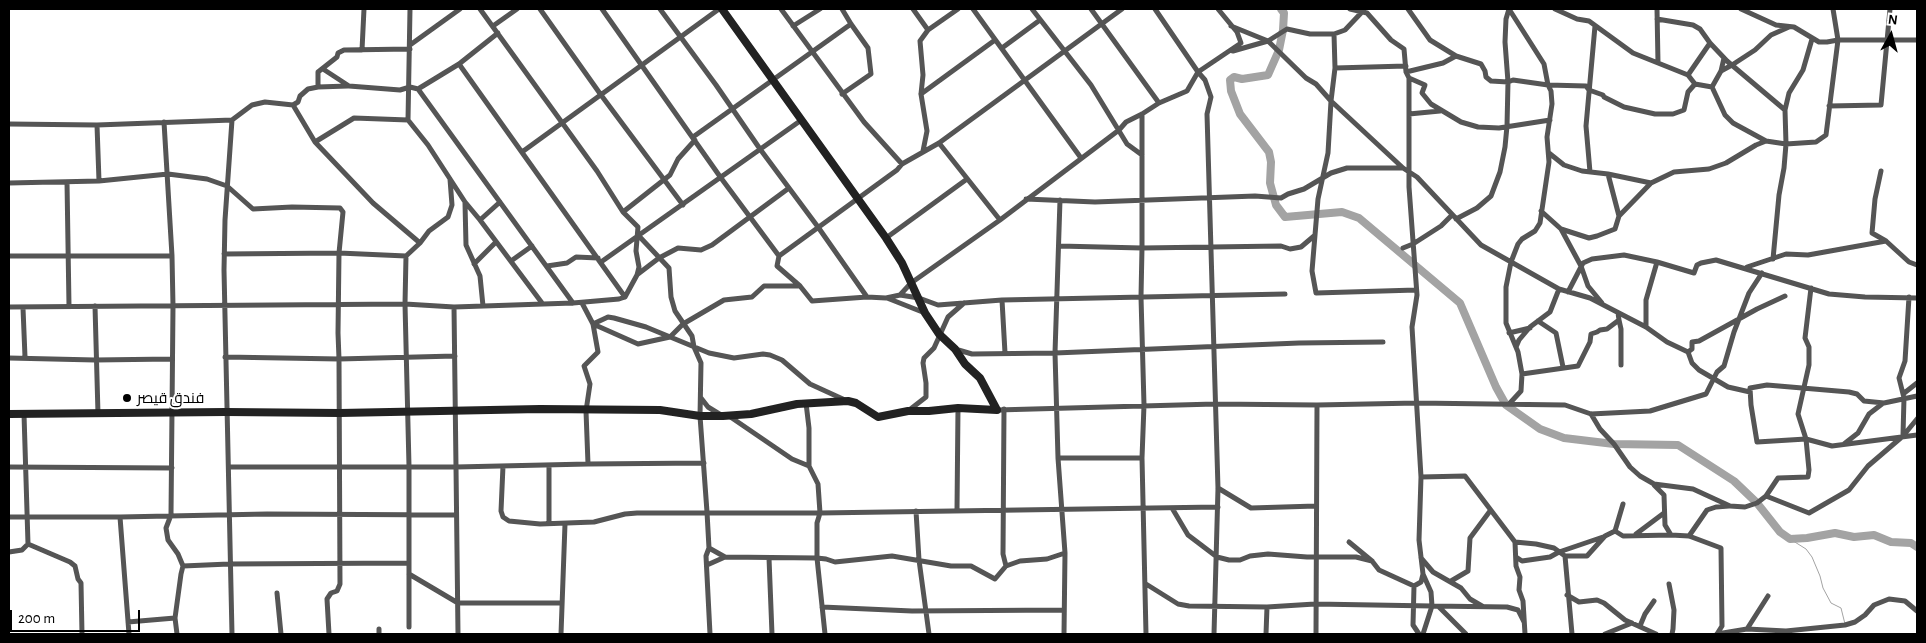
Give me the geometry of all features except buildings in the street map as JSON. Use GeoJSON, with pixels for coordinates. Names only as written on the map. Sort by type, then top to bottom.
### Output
{"type":"FeatureCollection","features":[{"type":"Feature","properties":{"kind":"street"},"geometry":{"type":"LineString","coordinates":[[362,50],[364,9]]}},
{"type":"Feature","properties":{"kind":"street"},"geometry":{"type":"LineString","coordinates":[[410,9],[408,120],[428,145],[465,202],[542,303]]}},
{"type":"Feature","properties":{"kind":"street"},"geometry":{"type":"LineString","coordinates":[[318,87],[318,72],[336,57],[338,53],[344,50],[410,47],[460,9]]}},
{"type":"Feature","properties":{"kind":"street"},"geometry":{"type":"LineString","coordinates":[[480,9],[562,122],[623,212],[638,227],[636,250],[639,267],[638,275]]}},
{"type":"Feature","properties":{"kind":"street"},"geometry":{"type":"LineString","coordinates":[[493,26],[517,9]]}},
{"type":"Feature","properties":{"kind":"street"},"geometry":{"type":"LineString","coordinates":[[540,9],[600,95],[683,205]]}},
{"type":"Feature","properties":{"kind":"street"},"geometry":{"type":"LineString","coordinates":[[602,9],[721,178],[779,256],[778,266],[800,286],[812,301],[886,298],[900,295],[919,298],[938,305],[1002,300],[1285,294]]}},
{"type":"Feature","properties":{"kind":"street"},"geometry":{"type":"LineString","coordinates":[[660,9],[818,227],[867,298]]}},
{"type":"Feature","properties":{"kind":"street"},"geometry":{"type":"LineString","coordinates":[[522,152],[721,9],[886,238],[902,263],[925,313],[939,334],[980,378],[1001,410],[1005,510],[1003,554],[1006,566]]}},
{"type":"Feature","properties":{"kind":"street"},"geometry":{"type":"LineString","coordinates":[[781,9],[842,94],[864,122],[902,164]]}},
{"type":"Feature","properties":{"kind":"street"},"geometry":{"type":"LineString","coordinates":[[793,26],[820,9]]}},
{"type":"Feature","properties":{"kind":"street"},"geometry":{"type":"LineString","coordinates":[[842,9],[850,24],[868,48],[871,74],[842,94]]}},
{"type":"Feature","properties":{"kind":"street"},"geometry":{"type":"LineString","coordinates":[[913,9],[928,30]]}},
{"type":"Feature","properties":{"kind":"street"},"geometry":{"type":"LineString","coordinates":[[923,152],[927,131],[921,94],[923,75],[920,41],[928,30],[958,9]]}},
{"type":"Feature","properties":{"kind":"street"},"geometry":{"type":"LineString","coordinates":[[973,9],[1081,158]]}},
{"type":"Feature","properties":{"kind":"street"},"geometry":{"type":"LineString","coordinates":[[1032,9],[1090,85],[1127,144],[1142,155]]}},
{"type":"Feature","properties":{"kind":"street"},"geometry":{"type":"LineString","coordinates":[[1092,9],[1159,103]]}},
{"type":"Feature","properties":{"kind":"street"},"geometry":{"type":"LineString","coordinates":[[779,256],[898,170],[902,164],[939,143],[1122,9]]}},
{"type":"Feature","properties":{"kind":"street"},"geometry":{"type":"LineString","coordinates":[[1155,9],[1205,80],[1211,97],[1207,114],[1218,488],[1214,634]]}},
{"type":"Feature","properties":{"kind":"street"},"geometry":{"type":"LineString","coordinates":[[900,295],[911,282],[1000,220],[1025,199],[1119,130],[1126,122],[1187,90],[1198,72],[1241,43],[1237,32],[1218,9]]}},
{"type":"Feature","properties":{"kind":"street"},"geometry":{"type":"LineString","coordinates":[[1350,9],[1367,13],[1391,40],[1406,52],[1406,69],[1409,78],[1409,172],[1416,290],[1412,327],[1421,477],[1419,540],[1423,574],[1431,592],[1432,606],[1423,634]]}},
{"type":"Feature","properties":{"kind":"street"},"geometry":{"type":"LineString","coordinates":[[1408,9],[1430,40],[1456,56],[1481,64],[1486,77],[1491,81],[1508,82],[1513,80],[1586,86],[1589,90],[1624,107],[1655,114],[1673,114],[1684,110],[1688,92],[1696,84]]}},
{"type":"Feature","properties":{"kind":"street"},"geometry":{"type":"LineString","coordinates":[[1403,248],[1413,244],[1454,217],[1477,208],[1491,196],[1506,148],[1508,82],[1505,42],[1506,18],[1509,9]]}},
{"type":"Feature","properties":{"kind":"street"},"geometry":{"type":"LineString","coordinates":[[1509,9],[1544,64],[1548,84],[1552,91],[1547,137],[1549,153],[1538,228],[1522,240],[1510,262],[1506,287],[1506,322],[1516,347],[1522,374],[1520,391],[1510,403]]}},
{"type":"Feature","properties":{"kind":"street"},"geometry":{"type":"LineString","coordinates":[[1556,9],[1577,19],[1589,20],[1633,53],[1688,75],[1696,84],[1712,87]]}},
{"type":"Feature","properties":{"kind":"street"},"geometry":{"type":"LineString","coordinates":[[1656,9],[1658,63]]}},
{"type":"Feature","properties":{"kind":"street"},"geometry":{"type":"LineString","coordinates":[[1741,9],[1776,25],[1791,26],[1812,39],[1826,42],[1838,40],[1917,40]]}},
{"type":"Feature","properties":{"kind":"street"},"geometry":{"type":"LineString","coordinates":[[1724,58],[1721,70],[1712,87],[1717,100],[1729,119],[1766,141],[1786,144],[1816,142],[1826,135],[1838,40],[1833,9]]}},
{"type":"Feature","properties":{"kind":"street"},"geometry":{"type":"LineString","coordinates":[[1829,106],[1881,105],[1890,9]]}},
{"type":"Feature","properties":{"kind":"street"},"geometry":{"type":"LineString","coordinates":[[1223,55],[1268,41],[1287,29],[1310,34],[1334,34],[1345,30],[1362,12]]}},
{"type":"Feature","properties":{"kind":"street"},"geometry":{"type":"LineString","coordinates":[[1657,19],[1693,24],[1700,29],[1710,43],[1732,66],[1785,110]]}},
{"type":"Feature","properties":{"kind":"street"},"geometry":{"type":"LineString","coordinates":[[1002,48],[1040,20]]}},
{"type":"Feature","properties":{"kind":"street"},"geometry":{"type":"LineString","coordinates":[[623,212],[670,175],[678,159],[694,138],[850,24]]}},
{"type":"Feature","properties":{"kind":"street"},"geometry":{"type":"LineString","coordinates":[[1231,26],[1268,41],[1306,78],[1316,84],[1331,101],[1403,168],[1416,177],[1481,245],[1559,289],[1590,298],[1646,327],[1667,342],[1688,352],[1692,363],[1700,370],[1728,386],[1750,392]]}},
{"type":"Feature","properties":{"kind":"street"},"geometry":{"type":"LineString","coordinates":[[1590,172],[1586,126],[1595,26]]}},
{"type":"Feature","properties":{"kind":"street"},"geometry":{"type":"LineString","coordinates":[[1721,70],[1732,66],[1756,50],[1771,35],[1791,26]]}},
{"type":"Feature","properties":{"kind":"street"},"geometry":{"type":"LineString","coordinates":[[418,89],[447,73],[498,32]]}},
{"type":"Feature","properties":{"kind":"street"},"geometry":{"type":"LineString","coordinates":[[1334,34],[1335,68],[1328,153],[1322,179],[1314,236],[1312,271],[1316,293],[1416,290]]}},
{"type":"Feature","properties":{"kind":"street"},"geometry":{"type":"LineString","coordinates":[[1773,259],[1786,144],[1785,110],[1789,92],[1803,70],[1812,39]]}},
{"type":"Feature","properties":{"kind":"street"},"geometry":{"type":"LineString","coordinates":[[921,94],[995,40]]}},
{"type":"Feature","properties":{"kind":"street"},"geometry":{"type":"LineString","coordinates":[[1688,75],[1710,43]]}},
{"type":"Feature","properties":{"kind":"street"},"geometry":{"type":"LineString","coordinates":[[1335,68],[1406,69],[1443,63],[1456,56]]}},
{"type":"Feature","properties":{"kind":"street"},"geometry":{"type":"LineString","coordinates":[[458,64],[625,297]]}},
{"type":"Feature","properties":{"kind":"street"},"geometry":{"type":"LineString","coordinates":[[322,69],[350,86]]}},
{"type":"Feature","properties":{"kind":"street"},"geometry":{"type":"LineString","coordinates":[[1409,78],[1425,85],[1422,93],[1432,104],[1461,122],[1478,127],[1506,126],[1550,120]]}},
{"type":"Feature","properties":{"kind":"street"},"geometry":{"type":"LineString","coordinates":[[9,124],[97,125],[232,120],[252,105],[264,102],[293,105],[298,102],[300,96],[308,89],[318,87],[350,86],[400,90],[410,87],[418,89],[573,303]]}},
{"type":"Feature","properties":{"kind":"street"},"geometry":{"type":"LineString","coordinates":[[293,105],[315,142],[373,203],[420,243]]}},
{"type":"Feature","properties":{"kind":"street"},"geometry":{"type":"LineString","coordinates":[[1408,114],[1441,111]]}},
{"type":"Feature","properties":{"kind":"street"},"geometry":{"type":"LineString","coordinates":[[1142,114],[1140,297],[1144,406],[1142,458],[1146,634]]}},
{"type":"Feature","properties":{"kind":"street"},"geometry":{"type":"LineString","coordinates":[[315,142],[354,118],[408,120]]}},
{"type":"Feature","properties":{"kind":"street"},"geometry":{"type":"LineString","coordinates":[[232,120],[224,254],[226,412],[229,467],[229,564],[232,634]]}},
{"type":"Feature","properties":{"kind":"street"},"geometry":{"type":"LineString","coordinates":[[547,266],[567,264],[576,257],[599,260],[683,205],[800,120]]}},
{"type":"Feature","properties":{"kind":"street"},"geometry":{"type":"LineString","coordinates":[[164,122],[172,256],[171,515],[166,528],[167,536],[183,566],[175,618],[177,634]]}},
{"type":"Feature","properties":{"kind":"street"},"geometry":{"type":"LineString","coordinates":[[97,125],[99,180]]}},
{"type":"Feature","properties":{"kind":"street"},"geometry":{"type":"LineString","coordinates":[[1618,216],[1651,184],[1674,172],[1709,169],[1766,141]]}},
{"type":"Feature","properties":{"kind":"street"},"geometry":{"type":"LineString","coordinates":[[939,143],[1000,220]]}},
{"type":"Feature","properties":{"kind":"street"},"geometry":{"type":"LineString","coordinates":[[1549,153],[1564,165],[1582,171],[1608,174],[1651,184]]}},
{"type":"Feature","properties":{"kind":"street"},"geometry":{"type":"LineString","coordinates":[[1025,199],[1095,202],[1255,196],[1281,198],[1304,189],[1335,171],[1347,168],[1403,168]]}},
{"type":"Feature","properties":{"kind":"street"},"geometry":{"type":"LineString","coordinates":[[1881,171],[1872,233],[1886,241],[1909,262],[1917,265]]}},
{"type":"Feature","properties":{"kind":"street"},"geometry":{"type":"LineString","coordinates":[[9,183],[67,182],[168,174],[207,180],[227,186],[253,209],[292,207],[340,208],[343,212],[339,252],[338,304],[341,514],[340,587],[328,596],[327,599],[329,634]]}},
{"type":"Feature","properties":{"kind":"street"},"geometry":{"type":"LineString","coordinates":[[1561,229],[1589,238],[1615,230],[1618,216],[1608,174]]}},
{"type":"Feature","properties":{"kind":"street"},"geometry":{"type":"LineString","coordinates":[[409,627],[406,256],[420,243],[429,231],[448,218],[452,205],[450,179]]}},
{"type":"Feature","properties":{"kind":"street"},"geometry":{"type":"LineString","coordinates":[[886,238],[967,179]]}},
{"type":"Feature","properties":{"kind":"street"},"geometry":{"type":"LineString","coordinates":[[67,182],[69,306]]}},
{"type":"Feature","properties":{"kind":"street"},"geometry":{"type":"LineString","coordinates":[[9,307],[405,304],[454,307],[582,303],[620,299],[625,297],[638,275],[659,258],[678,248],[701,250],[712,245],[789,188]]}},
{"type":"Feature","properties":{"kind":"street"},"geometry":{"type":"LineString","coordinates":[[1060,200],[1060,246],[1055,353],[1058,458],[1065,553],[1064,634]]}},
{"type":"Feature","properties":{"kind":"street"},"geometry":{"type":"LineString","coordinates":[[465,202],[465,236],[480,276],[483,306]]}},
{"type":"Feature","properties":{"kind":"street"},"geometry":{"type":"LineString","coordinates":[[480,220],[500,202]]}},
{"type":"Feature","properties":{"kind":"street"},"geometry":{"type":"LineString","coordinates":[[1541,211],[1561,229],[1581,266],[1588,286],[1602,304]]}},
{"type":"Feature","properties":{"kind":"street"},"geometry":{"type":"LineString","coordinates":[[638,234],[669,268],[671,297],[675,311],[682,324],[692,336],[701,363],[700,416],[709,548],[706,556],[710,634]]}},
{"type":"Feature","properties":{"kind":"street"},"geometry":{"type":"LineString","coordinates":[[1060,246],[1142,248],[1281,246],[1290,249],[1301,247],[1314,236]]}},
{"type":"Feature","properties":{"kind":"street"},"geometry":{"type":"LineString","coordinates":[[1746,268],[1786,254],[1808,255],[1886,241]]}},
{"type":"Feature","properties":{"kind":"street"},"geometry":{"type":"LineString","coordinates":[[474,264],[496,242]]}},
{"type":"Feature","properties":{"kind":"street"},"geometry":{"type":"LineString","coordinates":[[511,262],[532,246]]}},
{"type":"Feature","properties":{"kind":"street"},"geometry":{"type":"LineString","coordinates":[[224,254],[339,252],[406,256]]}},
{"type":"Feature","properties":{"kind":"street"},"geometry":{"type":"LineString","coordinates":[[1568,292],[1583,263],[1592,259],[1624,255],[1694,273],[1697,265],[1708,260],[1716,260],[1829,294],[1865,298],[1917,298]]}},
{"type":"Feature","properties":{"kind":"street"},"geometry":{"type":"LineString","coordinates":[[9,256],[172,256]]}},
{"type":"Feature","properties":{"kind":"street"},"geometry":{"type":"LineString","coordinates":[[1646,327],[1648,291],[1657,262]]}},
{"type":"Feature","properties":{"kind":"street"},"geometry":{"type":"LineString","coordinates":[[593,324],[608,318],[614,318],[694,346],[709,354],[734,358],[763,354],[770,356],[782,360],[810,384],[856,403],[878,417],[908,410],[929,411],[958,408],[1001,410],[1215,404],[1317,405],[1417,403],[1565,405],[1591,414],[1650,411],[1706,394],[1714,378],[1724,366],[1734,332],[1749,293],[1762,273]]}},
{"type":"Feature","properties":{"kind":"street"},"geometry":{"type":"LineString","coordinates":[[593,324],[638,344],[670,337],[682,324],[724,300],[752,297],[764,286],[800,286]]}},
{"type":"Feature","properties":{"kind":"street"},"geometry":{"type":"LineString","coordinates":[[1689,536],[1707,510],[1716,507],[1745,507],[1757,503],[1766,496],[1778,478],[1808,477],[1806,439],[1798,414],[1809,366],[1809,347],[1806,338],[1811,288]]}},
{"type":"Feature","properties":{"kind":"street"},"geometry":{"type":"LineString","coordinates":[[1516,347],[1519,340],[1530,328],[1550,312],[1559,289]]}},
{"type":"Feature","properties":{"kind":"street"},"geometry":{"type":"LineString","coordinates":[[1688,352],[1692,348],[1692,342],[1699,341],[1785,296]]}},
{"type":"Feature","properties":{"kind":"street"},"geometry":{"type":"LineString","coordinates":[[886,298],[925,313]]}},
{"type":"Feature","properties":{"kind":"street"},"geometry":{"type":"LineString","coordinates":[[1903,436],[1903,396],[1899,378],[1905,361],[1909,298]]}},
{"type":"Feature","properties":{"kind":"street"},"geometry":{"type":"LineString","coordinates":[[1002,300],[1005,353]]}},
{"type":"Feature","properties":{"kind":"street"},"geometry":{"type":"LineString","coordinates":[[582,303],[593,324],[598,352],[584,366],[590,384],[586,411],[588,464]]}},
{"type":"Feature","properties":{"kind":"street"},"geometry":{"type":"LineString","coordinates":[[908,410],[926,397],[924,358],[934,348],[948,317],[964,303]]}},
{"type":"Feature","properties":{"kind":"street"},"geometry":{"type":"LineString","coordinates":[[95,306],[98,414]]}},
{"type":"Feature","properties":{"kind":"street"},"geometry":{"type":"LineString","coordinates":[[454,307],[458,634]]}},
{"type":"Feature","properties":{"kind":"street"},"geometry":{"type":"LineString","coordinates":[[23,308],[25,357]]}},
{"type":"Feature","properties":{"kind":"street"},"geometry":{"type":"LineString","coordinates":[[1618,313],[1621,329],[1621,365]]}},
{"type":"Feature","properties":{"kind":"street"},"geometry":{"type":"LineString","coordinates":[[1538,320],[1556,333],[1563,367]]}},
{"type":"Feature","properties":{"kind":"street"},"geometry":{"type":"LineString","coordinates":[[1522,374],[1578,366],[1590,342],[1591,334],[1607,329],[1619,320]]}},
{"type":"Feature","properties":{"kind":"street"},"geometry":{"type":"LineString","coordinates":[[1509,333],[1530,328]]}},
{"type":"Feature","properties":{"kind":"street"},"geometry":{"type":"LineString","coordinates":[[955,349],[972,354],[1055,353],[1383,342]]}},
{"type":"Feature","properties":{"kind":"street"},"geometry":{"type":"LineString","coordinates":[[225,357],[339,359],[455,356]]}},
{"type":"Feature","properties":{"kind":"street"},"geometry":{"type":"LineString","coordinates":[[9,358],[172,359]]}},
{"type":"Feature","properties":{"kind":"street"},"geometry":{"type":"LineString","coordinates":[[1903,396],[1917,383]]}},
{"type":"Feature","properties":{"kind":"street"},"geometry":{"type":"LineString","coordinates":[[1884,403],[1864,401],[1858,394],[1849,392],[1767,385],[1750,388],[1757,442],[1806,439],[1832,446],[1917,435]]}},
{"type":"Feature","properties":{"kind":"street"},"geometry":{"type":"LineString","coordinates":[[1844,444],[1858,433],[1869,414],[1877,406],[1903,396],[1917,396]]}},
{"type":"Feature","properties":{"kind":"street"},"geometry":{"type":"LineString","coordinates":[[700,398],[708,407],[792,459],[809,466]]}},
{"type":"Feature","properties":{"kind":"street"},"geometry":{"type":"LineString","coordinates":[[9,414],[172,412],[340,413],[540,409],[586,411],[660,410],[700,416],[725,416],[751,414],[806,403],[848,401]]}},
{"type":"Feature","properties":{"kind":"street"},"geometry":{"type":"LineString","coordinates":[[806,403],[809,428],[809,466],[818,484],[820,513],[817,523],[817,558],[825,634]]}},
{"type":"Feature","properties":{"kind":"street"},"geometry":{"type":"LineString","coordinates":[[1316,634],[1317,405]]}},
{"type":"Feature","properties":{"kind":"street"},"geometry":{"type":"LineString","coordinates":[[957,510],[958,408]]}},
{"type":"Feature","properties":{"kind":"street"},"geometry":{"type":"LineString","coordinates":[[9,552],[22,550],[28,544],[24,414]]}},
{"type":"Feature","properties":{"kind":"street"},"geometry":{"type":"LineString","coordinates":[[1591,414],[1600,429],[1614,444],[1630,467],[1640,476],[1654,484],[1664,495],[1665,525],[1671,534]]}},
{"type":"Feature","properties":{"kind":"street"},"geometry":{"type":"LineString","coordinates":[[1766,496],[1809,513],[1849,490],[1868,466],[1903,436],[1917,419]]}},
{"type":"Feature","properties":{"kind":"street"},"geometry":{"type":"LineString","coordinates":[[1058,458],[1142,458]]}},
{"type":"Feature","properties":{"kind":"street"},"geometry":{"type":"LineString","coordinates":[[229,467],[456,467],[704,463]]}},
{"type":"Feature","properties":{"kind":"street"},"geometry":{"type":"LineString","coordinates":[[549,465],[549,523]]}},
{"type":"Feature","properties":{"kind":"street"},"geometry":{"type":"LineString","coordinates":[[503,466],[501,511],[503,517],[509,521],[540,524],[594,522],[625,514],[1218,507]]}},
{"type":"Feature","properties":{"kind":"street"},"geometry":{"type":"LineString","coordinates":[[9,467],[172,468]]}},
{"type":"Feature","properties":{"kind":"street"},"geometry":{"type":"LineString","coordinates":[[1421,477],[1465,476],[1515,542],[1520,577],[1519,590],[1523,601],[1525,634]]}},
{"type":"Feature","properties":{"kind":"street"},"geometry":{"type":"LineString","coordinates":[[1654,484],[1693,489],[1730,506]]}},
{"type":"Feature","properties":{"kind":"street"},"geometry":{"type":"LineString","coordinates":[[1218,488],[1251,508],[1316,506]]}},
{"type":"Feature","properties":{"kind":"street"},"geometry":{"type":"LineString","coordinates":[[1516,557],[1522,561],[1550,557],[1605,536],[1614,531],[1623,504]]}},
{"type":"Feature","properties":{"kind":"street"},"geometry":{"type":"LineString","coordinates":[[1172,508],[1188,535],[1217,556],[1229,560],[1240,560],[1250,556],[1268,554],[1316,558],[1356,557],[1372,561]]}},
{"type":"Feature","properties":{"kind":"street"},"geometry":{"type":"LineString","coordinates":[[916,510],[919,560],[929,634]]}},
{"type":"Feature","properties":{"kind":"street"},"geometry":{"type":"LineString","coordinates":[[1451,581],[1468,571],[1470,538],[1490,511]]}},
{"type":"Feature","properties":{"kind":"street"},"geometry":{"type":"LineString","coordinates":[[1635,535],[1664,513]]}},
{"type":"Feature","properties":{"kind":"street"},"geometry":{"type":"LineString","coordinates":[[9,517],[341,514],[456,515]]}},
{"type":"Feature","properties":{"kind":"street"},"geometry":{"type":"LineString","coordinates":[[120,517],[129,634]]}},
{"type":"Feature","properties":{"kind":"street"},"geometry":{"type":"LineString","coordinates":[[561,634],[565,524]]}},
{"type":"Feature","properties":{"kind":"street"},"geometry":{"type":"LineString","coordinates":[[1614,531],[1624,536],[1671,534],[1689,536],[1720,548],[1722,626],[1717,634]]}},
{"type":"Feature","properties":{"kind":"street"},"geometry":{"type":"LineString","coordinates":[[1515,542],[1554,548],[1565,556],[1587,556],[1605,536]]}},
{"type":"Feature","properties":{"kind":"street"},"geometry":{"type":"LineString","coordinates":[[1349,542],[1372,561],[1379,570],[1414,586]]}},
{"type":"Feature","properties":{"kind":"street"},"geometry":{"type":"LineString","coordinates":[[28,544],[70,562],[76,568],[78,579],[81,583],[82,634]]}},
{"type":"Feature","properties":{"kind":"street"},"geometry":{"type":"LineString","coordinates":[[709,548],[725,557]]}},
{"type":"Feature","properties":{"kind":"street"},"geometry":{"type":"LineString","coordinates":[[707,565],[725,557],[817,558],[835,562],[892,556],[951,566],[971,566],[995,579],[1006,566],[1020,561],[1048,559],[1065,553]]}},
{"type":"Feature","properties":{"kind":"street"},"geometry":{"type":"LineString","coordinates":[[1565,556],[1572,634]]}},
{"type":"Feature","properties":{"kind":"street"},"geometry":{"type":"LineString","coordinates":[[769,558],[772,634]]}},
{"type":"Feature","properties":{"kind":"street"},"geometry":{"type":"LineString","coordinates":[[1421,558],[1433,572],[1461,588],[1470,599],[1484,608]]}},
{"type":"Feature","properties":{"kind":"street"},"geometry":{"type":"LineString","coordinates":[[183,566],[409,562]]}},
{"type":"Feature","properties":{"kind":"street"},"geometry":{"type":"LineString","coordinates":[[409,574],[458,603],[562,603]]}},
{"type":"Feature","properties":{"kind":"street"},"geometry":{"type":"LineString","coordinates":[[1414,586],[1421,582],[1423,574]]}},
{"type":"Feature","properties":{"kind":"street"},"geometry":{"type":"LineString","coordinates":[[1146,584],[1178,604],[1216,607],[1267,607],[1315,604],[1414,604],[1484,608],[1507,607],[1518,610],[1524,622]]}},
{"type":"Feature","properties":{"kind":"street"},"geometry":{"type":"LineString","coordinates":[[1669,584],[1674,610],[1672,634]]}},
{"type":"Feature","properties":{"kind":"street"},"geometry":{"type":"LineString","coordinates":[[1414,586],[1413,625],[1419,634]]}},
{"type":"Feature","properties":{"kind":"street"},"geometry":{"type":"LineString","coordinates":[[277,593],[281,634]]}},
{"type":"Feature","properties":{"kind":"street"},"geometry":{"type":"LineString","coordinates":[[1567,595],[1579,602],[1597,600],[1604,603],[1625,620],[1656,634]]}},
{"type":"Feature","properties":{"kind":"street"},"geometry":{"type":"LineString","coordinates":[[1747,629],[1768,596]]}},
{"type":"Feature","properties":{"kind":"street"},"geometry":{"type":"LineString","coordinates":[[1717,634],[1747,629],[1786,631],[1855,622],[1874,605],[1889,599],[1905,601],[1917,610]]}},
{"type":"Feature","properties":{"kind":"street"},"geometry":{"type":"LineString","coordinates":[[1640,626],[1645,614],[1654,601]]}},
{"type":"Feature","properties":{"kind":"street"},"geometry":{"type":"LineString","coordinates":[[1439,606],[1466,634]]}},
{"type":"Feature","properties":{"kind":"street"},"geometry":{"type":"LineString","coordinates":[[822,607],[912,611],[1064,610]]}},
{"type":"Feature","properties":{"kind":"street"},"geometry":{"type":"LineString","coordinates":[[1266,634],[1267,607]]}},
{"type":"Feature","properties":{"kind":"street"},"geometry":{"type":"LineString","coordinates":[[128,622],[175,618]]}},
{"type":"Feature","properties":{"kind":"street"},"geometry":{"type":"LineString","coordinates":[[1605,634],[1632,623]]}},
{"type":"Feature","properties":{"kind":"waterway"},"geometry":{"type":"LineString","coordinates":[[1281,9],[1284,13],[1283,30],[1279,50],[1268,75],[1242,79],[1234,77],[1230,80],[1231,91],[1240,114],[1269,152],[1271,162],[1270,183],[1276,205],[1285,217],[1342,212],[1359,218],[1460,303],[1496,387],[1506,405],[1540,429],[1564,438],[1614,444],[1678,445],[1734,481],[1757,503],[1780,532],[1790,539],[1835,533],[1854,537],[1874,535],[1891,542],[1911,543],[1917,547]]}},
{"type":"Feature","properties":{"kind":"waterway"},"geometry":{"type":"LineString","coordinates":[[1790,539],[1806,549],[1812,557],[1823,588],[1831,603],[1841,608],[1845,624]]}},
{"type":"Feature","properties":{"kind":"place","name":"فندق قيصر"},"geometry":{"type":"Point","coordinates":[127,398]}}]}
